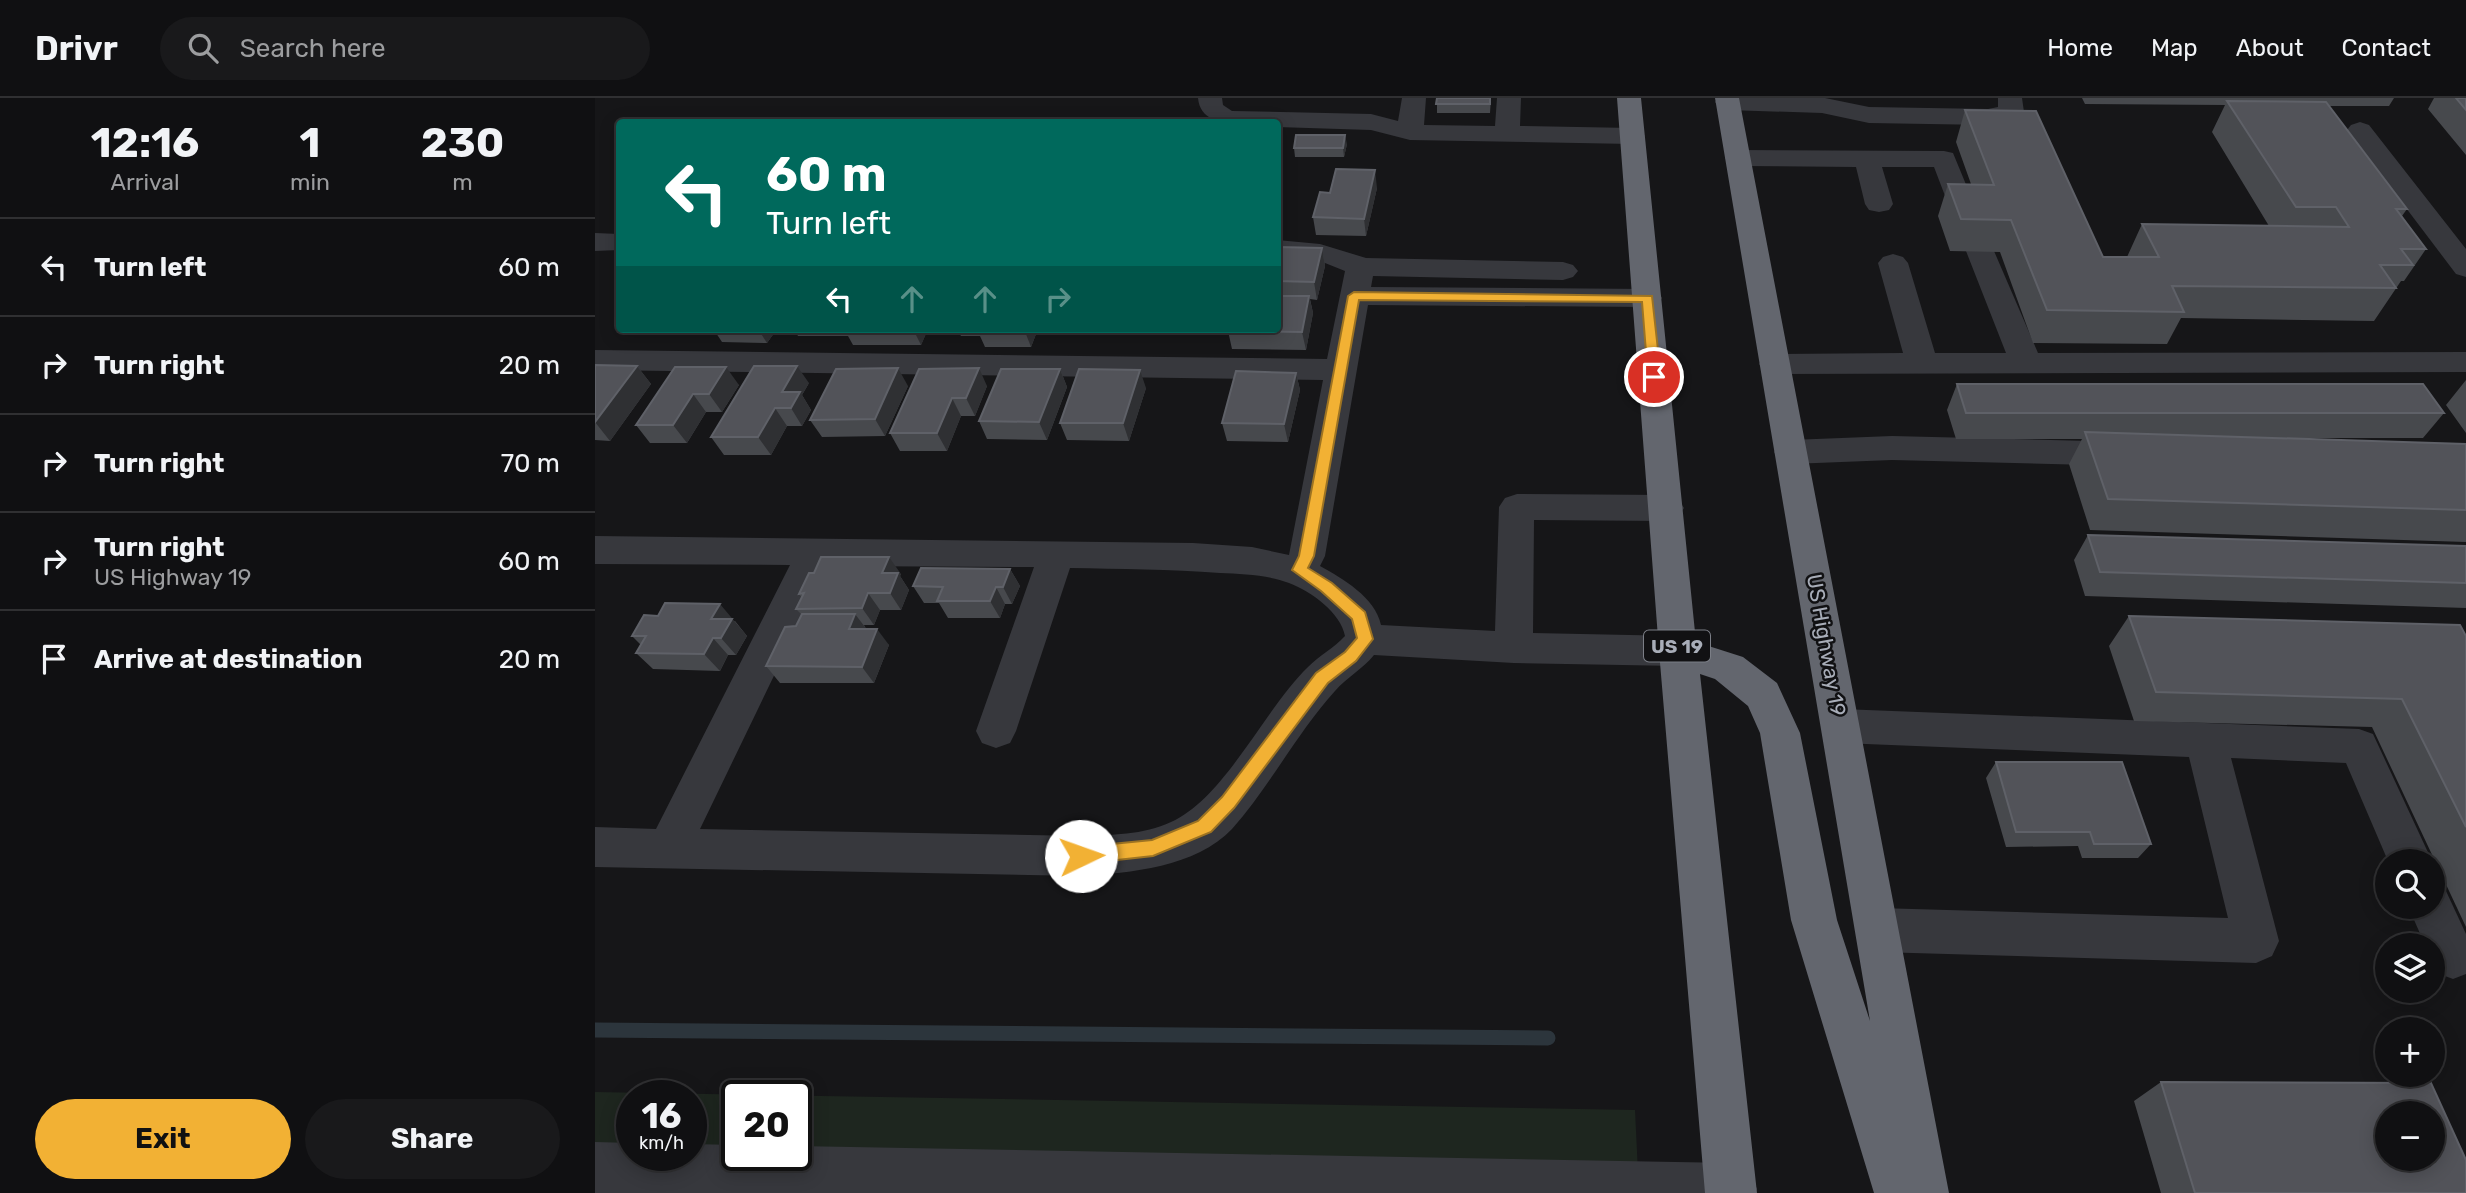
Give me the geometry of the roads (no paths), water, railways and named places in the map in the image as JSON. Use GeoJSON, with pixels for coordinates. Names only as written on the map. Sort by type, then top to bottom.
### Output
{"type":"FeatureCollection","features":[{"type":"Feature","properties":{"kind":"highway","name":"US 19"},"geometry":{"type":"LineString","coordinates":[[1629,98],[1678,651],[1731,1191]]}},
{"type":"Feature","properties":{"kind":"highway","name":"US Highway 19"},"geometry":{"type":"LineString","coordinates":[[1727,100],[1878,930],[1923,1193]]}},
{"type":"Feature","properties":{"kind":"highway"},"geometry":{"type":"LineString","coordinates":[[1678,651],[1729,668],[1763,695],[1780,733],[1814,920],[1900,1193]]}},
{"type":"Feature","properties":{"kind":"lane"},"geometry":{"type":"LineString","coordinates":[[1410,132],[1414,98]]}},
{"type":"Feature","properties":{"kind":"lane"},"geometry":{"type":"LineString","coordinates":[[1507,134],[1509,98]]}},
{"type":"Feature","properties":{"kind":"lane"},"geometry":{"type":"LineString","coordinates":[[1727,100],[1821,101],[1869,115],[1988,117],[2011,112],[2010,98]]}},
{"type":"Feature","properties":{"kind":"lane"},"geometry":{"type":"LineString","coordinates":[[1214,106],[1226,118],[1234,119]]}},
{"type":"Feature","properties":{"kind":"lane"},"geometry":{"type":"LineString","coordinates":[[1281,121],[1371,122],[1410,132],[1632,136]]}},
{"type":"Feature","properties":{"kind":"lane"},"geometry":{"type":"LineString","coordinates":[[2360,130],[2466,268]]}},
{"type":"Feature","properties":{"kind":"lane"},"geometry":{"type":"LineString","coordinates":[[1738,158],[1944,159],[1965,216]]}},
{"type":"Feature","properties":{"kind":"lane"},"geometry":{"type":"LineString","coordinates":[[1867,159],[1879,204]]}},
{"type":"Feature","properties":{"kind":"lane"},"geometry":{"type":"LineString","coordinates":[[595,242],[616,242]]}},
{"type":"Feature","properties":{"kind":"lane"},"geometry":{"type":"LineString","coordinates":[[1281,249],[1322,252],[1343,258],[1357,282],[1307,556],[1299,570]]}},
{"type":"Feature","properties":{"kind":"lane"},"geometry":{"type":"LineString","coordinates":[[1980,251],[2026,363]]}},
{"type":"Feature","properties":{"kind":"lane"},"geometry":{"type":"LineString","coordinates":[[1893,263],[1921,364]]}},
{"type":"Feature","properties":{"kind":"lane"},"geometry":{"type":"LineString","coordinates":[[1357,282],[1646,286]]}},
{"type":"Feature","properties":{"kind":"lane"},"geometry":{"type":"LineString","coordinates":[[595,360],[1339,370]]}},
{"type":"Feature","properties":{"kind":"lane"},"geometry":{"type":"LineString","coordinates":[[1775,364],[2466,362]]}},
{"type":"Feature","properties":{"kind":"lane"},"geometry":{"type":"LineString","coordinates":[[1791,452],[1892,448],[2161,454]]}},
{"type":"Feature","properties":{"kind":"lane"},"geometry":{"type":"LineString","coordinates":[[1514,648],[1517,507],[1666,508]]}},
{"type":"Feature","properties":{"kind":"lane"},"geometry":{"type":"LineString","coordinates":[[595,550],[814,554],[1057,554],[1202,557],[1266,563],[1299,570],[1327,587],[1360,616],[1365,639]]}},
{"type":"Feature","properties":{"kind":"lane"},"geometry":{"type":"LineString","coordinates":[[670,848],[814,554]]}},
{"type":"Feature","properties":{"kind":"lane"},"geometry":{"type":"LineString","coordinates":[[996,731],[1057,554]]}},
{"type":"Feature","properties":{"kind":"lane"},"geometry":{"type":"LineString","coordinates":[[1365,639],[1514,648],[1678,651]]}},
{"type":"Feature","properties":{"kind":"lane"},"geometry":{"type":"LineString","coordinates":[[595,847],[1081,856],[1153,848],[1198,830],[1216,816],[1322,678],[1350,657],[1365,639]]}},
{"type":"Feature","properties":{"kind":"lane"},"geometry":{"type":"LineString","coordinates":[[1841,726],[2359,746],[2405,849]]}},
{"type":"Feature","properties":{"kind":"lane"},"geometry":{"type":"LineString","coordinates":[[1878,930],[2256,941],[2205,739]]}},
{"type":"Feature","properties":{"kind":"lane"},"geometry":{"type":"LineString","coordinates":[[2436,919],[2453,957]]}},
{"type":"Feature","properties":{"kind":"lane"},"geometry":{"type":"LineString","coordinates":[[595,1168],[1731,1191]]}},
{"type":"Feature","properties":{"kind":"waterway"},"geometry":{"type":"LineString","coordinates":[[595,1030],[1548,1038]]}}]}
